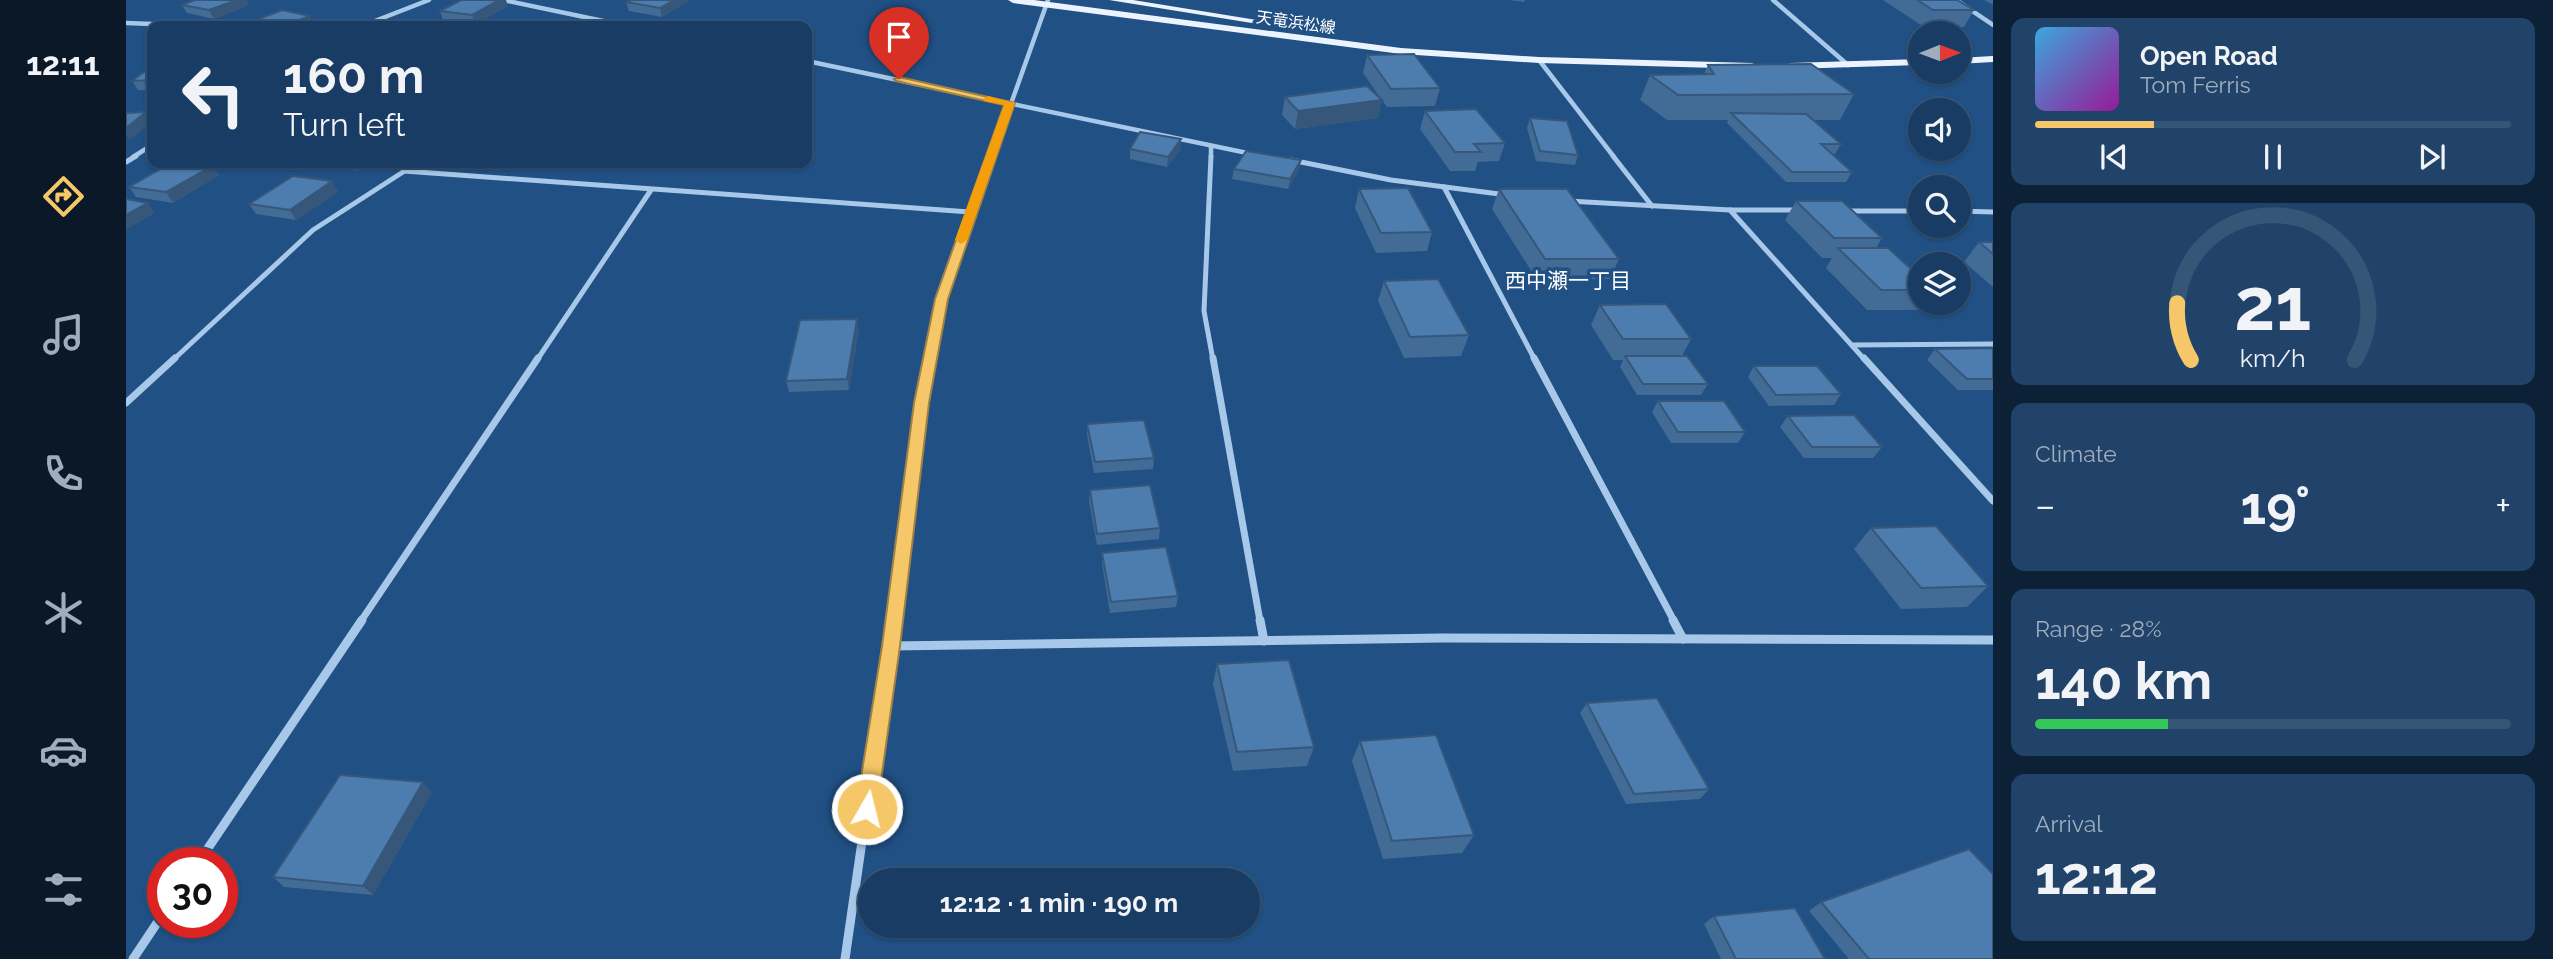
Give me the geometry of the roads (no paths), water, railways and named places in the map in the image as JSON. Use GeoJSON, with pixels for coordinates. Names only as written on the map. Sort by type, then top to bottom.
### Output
{"type":"FeatureCollection","features":[{"type":"Feature","properties":{"kind":"main road","name":"天竜浜松線"},"geometry":{"type":"LineString","coordinates":[[1013,0],[1340,44],[1539,60],[1762,66]]}},
{"type":"Feature","properties":{"kind":"main road","name":"天竜浜松線"},"geometry":{"type":"LineString","coordinates":[[1114,0],[1493,57]]}},
{"type":"Feature","properties":{"kind":"main road"},"geometry":{"type":"LineString","coordinates":[[1971,60],[1993,59]]}},
{"type":"Feature","properties":{"kind":"main road"},"geometry":{"type":"LineString","coordinates":[[1774,66],[1908,62]]}},
{"type":"Feature","properties":{"kind":"street"},"geometry":{"type":"LineString","coordinates":[[375,21],[429,0]]}},
{"type":"Feature","properties":{"kind":"street"},"geometry":{"type":"LineString","coordinates":[[503,0],[603,21]]}},
{"type":"Feature","properties":{"kind":"street"},"geometry":{"type":"LineString","coordinates":[[1773,0],[1848,65]]}},
{"type":"Feature","properties":{"kind":"street"},"geometry":{"type":"LineString","coordinates":[[1956,0],[1993,25]]}},
{"type":"Feature","properties":{"kind":"street"},"geometry":{"type":"LineString","coordinates":[[845,959],[891,646],[921,403],[941,299],[970,212],[1048,3]]}},
{"type":"Feature","properties":{"kind":"street"},"geometry":{"type":"LineString","coordinates":[[126,23],[147,23]]}},
{"type":"Feature","properties":{"kind":"street"},"geometry":{"type":"LineString","coordinates":[[1539,60],[1652,205]]}},
{"type":"Feature","properties":{"kind":"street"},"geometry":{"type":"LineString","coordinates":[[812,62],[1261,155]]}},
{"type":"Feature","properties":{"kind":"street"},"geometry":{"type":"LineString","coordinates":[[1211,146],[1204,311],[1264,641]]}},
{"type":"Feature","properties":{"kind":"street"},"geometry":{"type":"LineString","coordinates":[[126,162],[147,148]]}},
{"type":"Feature","properties":{"kind":"street"},"geometry":{"type":"LineString","coordinates":[[1287,160],[1511,196]]}},
{"type":"Feature","properties":{"kind":"street"},"geometry":{"type":"LineString","coordinates":[[126,403],[313,230],[409,168]]}},
{"type":"Feature","properties":{"kind":"street"},"geometry":{"type":"LineString","coordinates":[[404,171],[970,212]]}},
{"type":"Feature","properties":{"kind":"street"},"geometry":{"type":"LineString","coordinates":[[1444,187],[1683,639]]}},
{"type":"Feature","properties":{"kind":"street"},"geometry":{"type":"LineString","coordinates":[[209,847],[650,190]]}},
{"type":"Feature","properties":{"kind":"street"},"geometry":{"type":"LineString","coordinates":[[1563,201],[1730,210],[1811,211]]}},
{"type":"Feature","properties":{"kind":"street"},"geometry":{"type":"LineString","coordinates":[[1730,210],[1993,501]]}},
{"type":"Feature","properties":{"kind":"street"},"geometry":{"type":"LineString","coordinates":[[1838,211],[1908,211]]}},
{"type":"Feature","properties":{"kind":"street"},"geometry":{"type":"LineString","coordinates":[[1971,211],[1993,212]]}},
{"type":"Feature","properties":{"kind":"street"},"geometry":{"type":"LineString","coordinates":[[1852,345],[1993,344]]}},
{"type":"Feature","properties":{"kind":"street"},"geometry":{"type":"LineString","coordinates":[[891,646],[1264,641],[1993,640]]}},
{"type":"Feature","properties":{"kind":"street"},"geometry":{"type":"LineString","coordinates":[[133,959],[147,938]]}},
{"type":"Feature","properties":{"kind":"district","name":"西中瀬一丁目"},"geometry":{"type":"Point","coordinates":[1568,281]}}]}
